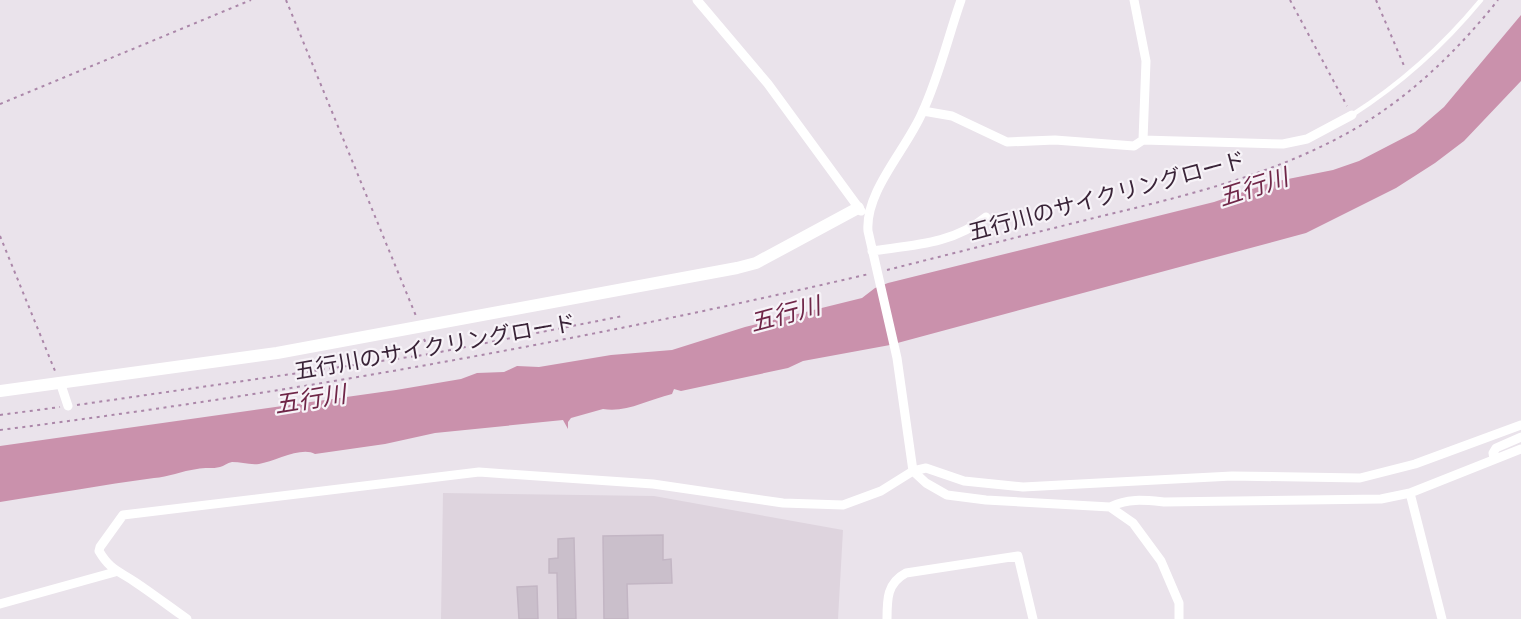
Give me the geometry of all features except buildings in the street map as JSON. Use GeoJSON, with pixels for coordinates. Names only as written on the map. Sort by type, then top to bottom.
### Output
{"type":"FeatureCollection","features":[{"type":"Feature","properties":{"kind":"street"},"geometry":{"type":"LineString","coordinates":[[697,0],[768,84],[862,212],[897,358],[914,471],[926,483],[946,495],[986,500],[1110,507],[1122,501],[1136,500],[1164,502],[1357,501],[1410,493],[1521,449]]}},
{"type":"Feature","properties":{"kind":"street"},"geometry":{"type":"LineString","coordinates":[[0,391],[277,353],[420,328],[756,263],[862,212],[905,147],[923,111],[961,0]]}},
{"type":"Feature","properties":{"kind":"street"},"geometry":{"type":"LineString","coordinates":[[1134,0],[1146,61],[1143,140]]}},
{"type":"Feature","properties":{"kind":"street"},"geometry":{"type":"LineString","coordinates":[[923,111],[952,116],[1007,142],[1055,140],[1134,146],[1143,140],[1283,144],[1307,139],[1352,115]]}},
{"type":"Feature","properties":{"kind":"street"},"geometry":{"type":"LineString","coordinates":[[872,251],[942,241],[972,229],[986,217]]}},
{"type":"Feature","properties":{"kind":"street"},"geometry":{"type":"LineString","coordinates":[[60,382],[68,406]]}},
{"type":"Feature","properties":{"kind":"street"},"geometry":{"type":"LineString","coordinates":[[187,619],[132,579],[115,572],[99,551],[123,515],[479,472],[653,484],[783,502],[843,505],[880,491],[914,471],[926,468],[964,480],[1023,487],[1232,476],[1360,478],[1415,465],[1521,424]]}},
{"type":"Feature","properties":{"kind":"street"},"geometry":{"type":"LineString","coordinates":[[1494,459],[1493,453],[1496,448],[1521,437]]}},
{"type":"Feature","properties":{"kind":"street"},"geometry":{"type":"LineString","coordinates":[[1410,493],[1442,619]]}},
{"type":"Feature","properties":{"kind":"street"},"geometry":{"type":"LineString","coordinates":[[1110,507],[1132,523],[1161,561],[1179,603],[1179,619]]}},
{"type":"Feature","properties":{"kind":"street"},"geometry":{"type":"LineString","coordinates":[[887,619],[889,591],[898,578],[906,573],[1018,556],[1033,619]]}},
{"type":"Feature","properties":{"kind":"street"},"geometry":{"type":"LineString","coordinates":[[0,604],[115,572]]}},
{"type":"Feature","properties":{"kind":"lane"},"geometry":{"type":"LineString","coordinates":[[1352,115],[1408,76],[1455,32],[1481,0]]}},
{"type":"Feature","properties":{"kind":"path"},"geometry":{"type":"LineString","coordinates":[[0,104],[251,0]]}},
{"type":"Feature","properties":{"kind":"path"},"geometry":{"type":"LineString","coordinates":[[286,0],[430,354]]}},
{"type":"Feature","properties":{"kind":"path"},"geometry":{"type":"LineString","coordinates":[[1290,0],[1352,115]]}},
{"type":"Feature","properties":{"kind":"path"},"geometry":{"type":"LineString","coordinates":[[1376,0],[1408,76]]}},
{"type":"Feature","properties":{"kind":"path","name":"五行川のサイクリングロード"},"geometry":{"type":"LineString","coordinates":[[0,430],[230,397],[434,364],[696,314],[877,273],[1220,186],[1299,155],[1357,127],[1395,102],[1431,73],[1477,27],[1498,0]]}},
{"type":"Feature","properties":{"kind":"path"},"geometry":{"type":"LineString","coordinates":[[0,236],[60,382]]}},
{"type":"Feature","properties":{"kind":"path"},"geometry":{"type":"LineString","coordinates":[[0,415],[430,354],[623,316]]}},
{"type":"Feature","properties":{"kind":"shaded area"},"geometry":{"type":"Polygon","coordinates":[[[1521,15],[1521,81],[1464,141],[1396,188],[1306,233],[890,345],[803,361],[788,368],[681,391],[674,389],[672,394],[637,405],[612,410],[603,409],[571,418],[568,422],[568,429],[563,420],[435,433],[385,444],[315,454],[296,453],[259,464],[232,462],[217,468],[200,468],[159,477],[0,502],[0,446],[396,390],[461,379],[477,373],[504,372],[517,366],[539,367],[611,355],[672,350],[745,327],[862,298],[875,288],[888,283],[1214,202],[1273,182],[1333,170],[1359,161],[1415,132],[1444,107],[1521,15]]]}},
{"type":"Feature","properties":{"kind":"shaded area"},"geometry":{"type":"Polygon","coordinates":[[[443,493],[654,496],[843,530],[838,619],[441,619],[443,493]]]}},
{"type":"Feature","properties":{"kind":"water label","name":"五行川"},"geometry":{"type":"Point","coordinates":[1253,187]}},
{"type":"Feature","properties":{"kind":"water label","name":"五行川"},"geometry":{"type":"Point","coordinates":[785,314]}},
{"type":"Feature","properties":{"kind":"water label","name":"五行川"},"geometry":{"type":"Point","coordinates":[310,399]}}]}
